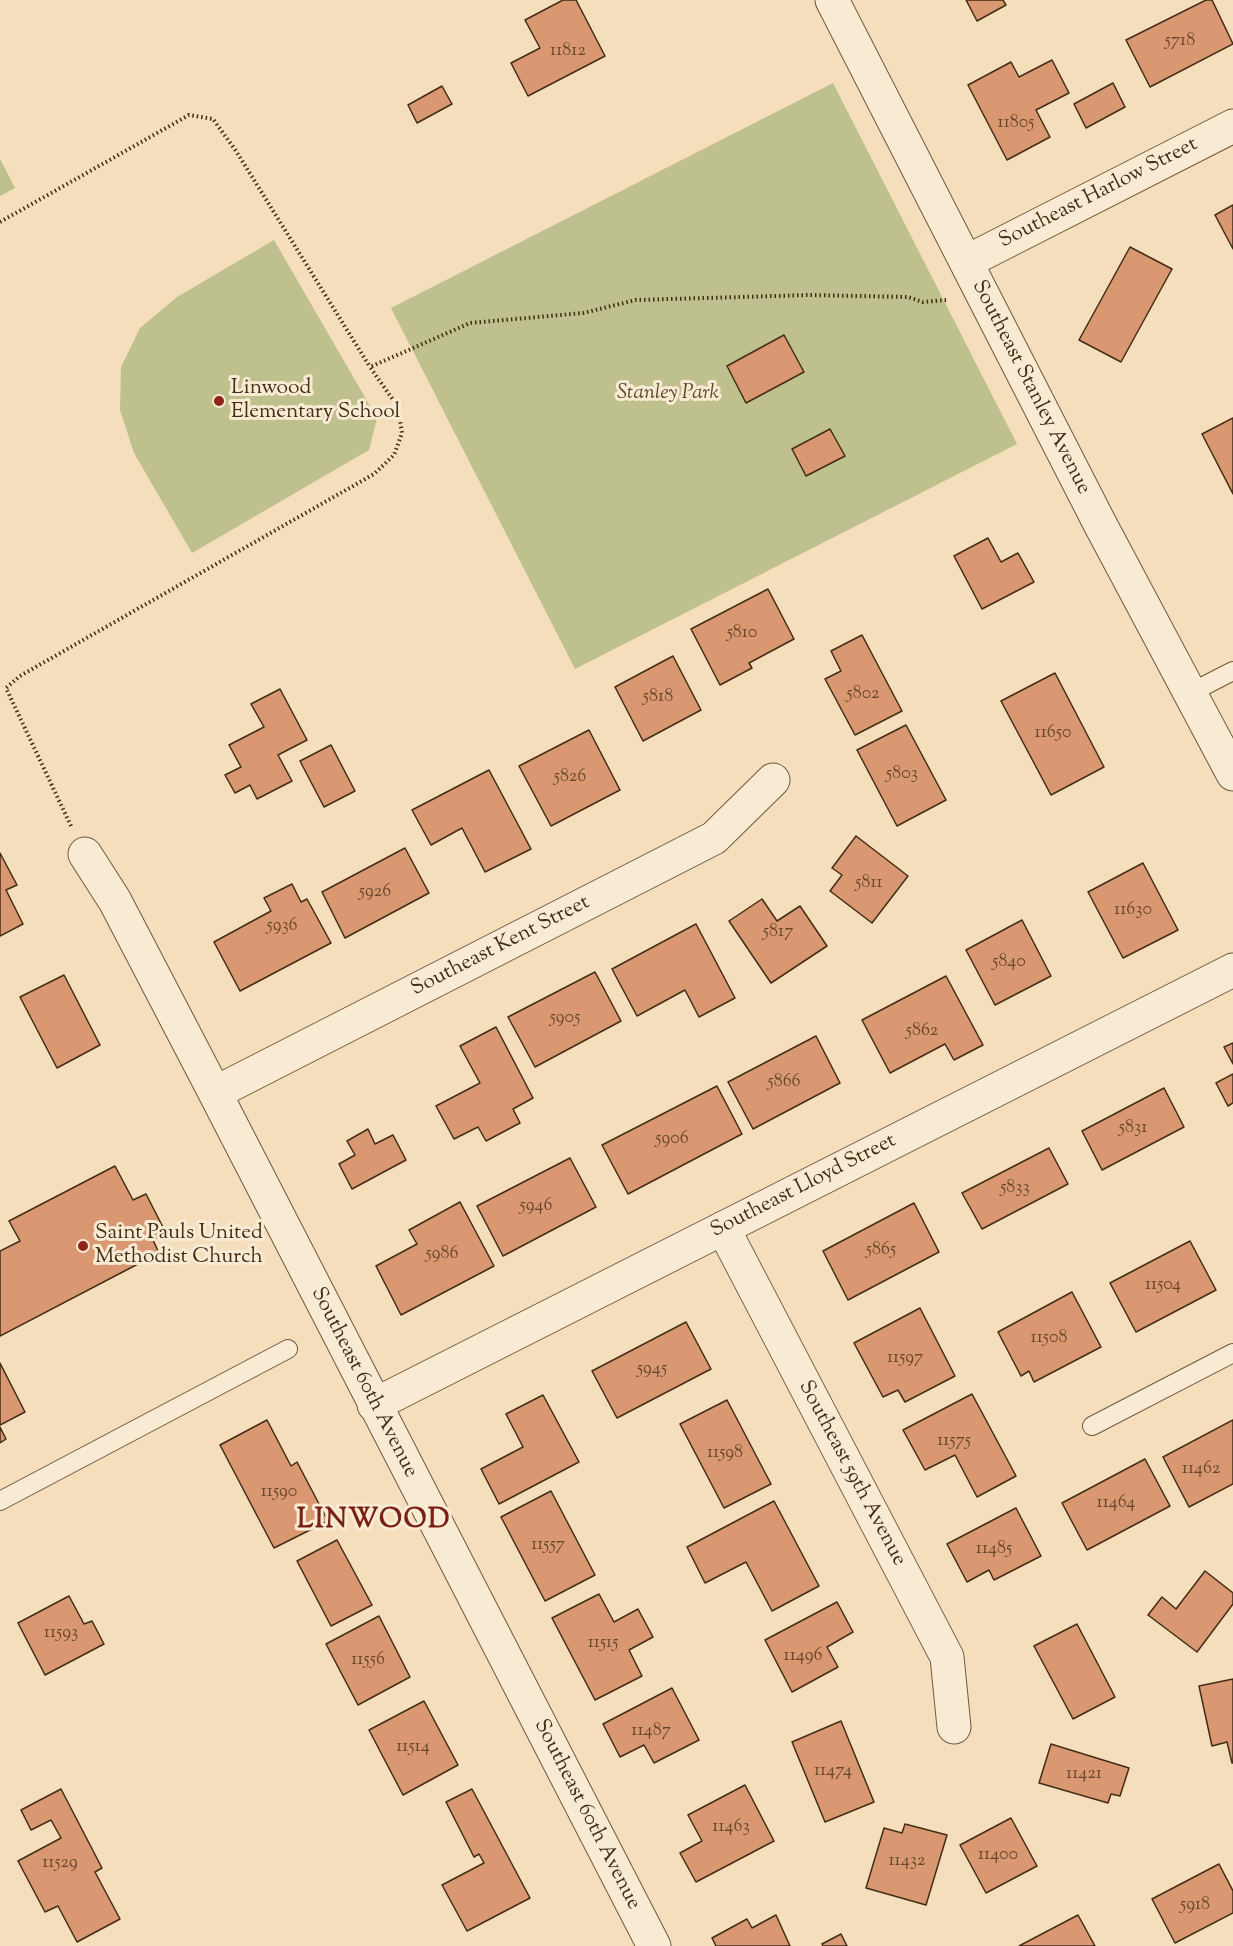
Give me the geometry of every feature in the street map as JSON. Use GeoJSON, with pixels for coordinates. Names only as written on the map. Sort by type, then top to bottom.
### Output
{"type":"FeatureCollection","features":[{"type":"Feature","properties":{"kind":"street","name":"Southeast Stanley Avenue"},"geometry":{"type":"LineString","coordinates":[[832,0],[1233,774]]}},
{"type":"Feature","properties":{"kind":"street","name":"Southeast Harlow Street"},"geometry":{"type":"LineString","coordinates":[[972,274],[1233,126]]}},
{"type":"Feature","properties":{"kind":"street","name":"Southeast Kent Street"},"geometry":{"type":"LineString","coordinates":[[215,1093],[714,838],[773,780]]}},
{"type":"Feature","properties":{"kind":"street","name":"Southeast 60th Avenue"},"geometry":{"type":"LineString","coordinates":[[85,854],[115,901],[654,1946]]}},
{"type":"Feature","properties":{"kind":"street","name":"Southeast Lloyd Street"},"geometry":{"type":"LineString","coordinates":[[374,1405],[1233,970]]}},
{"type":"Feature","properties":{"kind":"street","name":"Southeast 59th Avenue"},"geometry":{"type":"LineString","coordinates":[[723,1228],[947,1657],[954,1727]]}},
{"type":"Feature","properties":{"kind":"lane"},"geometry":{"type":"LineString","coordinates":[[1190,693],[1233,671]]}},
{"type":"Feature","properties":{"kind":"lane"},"geometry":{"type":"LineString","coordinates":[[0,1501],[288,1349]]}},
{"type":"Feature","properties":{"kind":"lane"},"geometry":{"type":"LineString","coordinates":[[1092,1426],[1233,1353]]}},
{"type":"Feature","properties":{"kind":"path"},"geometry":{"type":"LineString","coordinates":[[0,222],[189,115],[213,119],[236,151],[370,367],[398,407],[402,434],[394,454],[374,474],[20,676],[6,688],[0,689]]}},
{"type":"Feature","properties":{"kind":"path"},"geometry":{"type":"LineString","coordinates":[[370,367],[470,323],[582,313],[636,300],[810,295],[908,297],[923,302],[952,300],[972,274]]}},
{"type":"Feature","properties":{"kind":"path"},"geometry":{"type":"LineString","coordinates":[[6,688],[85,854]]}},
{"type":"Feature","properties":{"kind":"green space","name":"Stanley Park"},"geometry":{"type":"Polygon","coordinates":[[[833,83],[1017,444],[575,669],[391,308],[833,83]]]}},
{"type":"Feature","properties":{"kind":"green space"},"geometry":{"type":"Polygon","coordinates":[[[0,159],[15,188],[0,196],[0,159]]]}},
{"type":"Feature","properties":{"kind":"green space"},"geometry":{"type":"Polygon","coordinates":[[[274,240],[377,418],[369,450],[192,553],[134,453],[120,410],[121,367],[140,328],[177,297],[274,240]]]}},
{"type":"Feature","properties":{"kind":"building"},"geometry":{"type":"Polygon","coordinates":[[[563,0],[576,0],[605,56],[528,96],[511,63],[540,48],[525,20],[563,0]]]}},
{"type":"Feature","properties":{"kind":"building"},"geometry":{"type":"Polygon","coordinates":[[[966,0],[1003,0],[1006,5],[977,21],[966,0]]]}},
{"type":"Feature","properties":{"kind":"building"},"geometry":{"type":"Polygon","coordinates":[[[1206,0],[1212,0],[1233,44],[1150,87],[1126,40],[1206,0]]]}},
{"type":"Feature","properties":{"kind":"building"},"geometry":{"type":"Polygon","coordinates":[[[1052,60],[1069,93],[1036,110],[1050,137],[1007,160],[968,85],[1011,62],[1019,77],[1052,60]]]}},
{"type":"Feature","properties":{"kind":"building"},"geometry":{"type":"Polygon","coordinates":[[[1113,83],[1125,107],[1086,128],[1074,104],[1113,83]]]}},
{"type":"Feature","properties":{"kind":"building"},"geometry":{"type":"Polygon","coordinates":[[[442,86],[452,104],[417,123],[408,105],[442,86]]]}},
{"type":"Feature","properties":{"kind":"building"},"geometry":{"type":"Polygon","coordinates":[[[1233,205],[1233,249],[1215,215],[1233,205]]]}},
{"type":"Feature","properties":{"kind":"building"},"geometry":{"type":"Polygon","coordinates":[[[1130,247],[1172,269],[1121,362],[1079,340],[1130,247]]]}},
{"type":"Feature","properties":{"kind":"building"},"geometry":{"type":"Polygon","coordinates":[[[784,335],[804,372],[746,403],[727,366],[784,335]]]}},
{"type":"Feature","properties":{"kind":"building"},"geometry":{"type":"Polygon","coordinates":[[[1233,418],[1233,494],[1202,434],[1233,418]]]}},
{"type":"Feature","properties":{"kind":"building"},"geometry":{"type":"Polygon","coordinates":[[[830,429],[845,456],[806,476],[792,449],[830,429]]]}},
{"type":"Feature","properties":{"kind":"building"},"geometry":{"type":"Polygon","coordinates":[[[988,538],[1001,562],[1018,553],[1034,582],[982,609],[954,556],[988,538]]]}},
{"type":"Feature","properties":{"kind":"building"},"geometry":{"type":"Polygon","coordinates":[[[768,589],[794,639],[749,663],[752,668],[720,685],[691,629],[768,589]]]}},
{"type":"Feature","properties":{"kind":"building"},"geometry":{"type":"Polygon","coordinates":[[[862,635],[902,711],[855,735],[825,679],[841,671],[831,651],[862,635]]]}},
{"type":"Feature","properties":{"kind":"building"},"geometry":{"type":"Polygon","coordinates":[[[673,656],[701,710],[643,741],[615,687],[673,656]]]}},
{"type":"Feature","properties":{"kind":"building"},"geometry":{"type":"Polygon","coordinates":[[[1055,673],[1104,767],[1051,795],[1001,701],[1055,673]]]}},
{"type":"Feature","properties":{"kind":"building"},"geometry":{"type":"Polygon","coordinates":[[[280,689],[307,740],[278,755],[292,781],[257,799],[250,785],[235,793],[225,775],[241,767],[229,745],[264,727],[251,704],[280,689]]]}},
{"type":"Feature","properties":{"kind":"building"},"geometry":{"type":"Polygon","coordinates":[[[906,725],[946,800],[897,826],[857,750],[906,725]]]}},
{"type":"Feature","properties":{"kind":"building"},"geometry":{"type":"Polygon","coordinates":[[[589,730],[620,790],[551,826],[519,766],[589,730]]]}},
{"type":"Feature","properties":{"kind":"building"},"geometry":{"type":"Polygon","coordinates":[[[331,745],[355,791],[324,807],[300,761],[331,745]]]}},
{"type":"Feature","properties":{"kind":"building"},"geometry":{"type":"Polygon","coordinates":[[[489,770],[531,849],[485,872],[462,828],[431,845],[412,810],[489,770]]]}},
{"type":"Feature","properties":{"kind":"building"},"geometry":{"type":"Polygon","coordinates":[[[856,836],[908,876],[872,923],[830,891],[842,875],[832,868],[856,836]]]}},
{"type":"Feature","properties":{"kind":"building"},"geometry":{"type":"Polygon","coordinates":[[[405,848],[429,893],[345,938],[322,892],[405,848]]]}},
{"type":"Feature","properties":{"kind":"building"},"geometry":{"type":"Polygon","coordinates":[[[0,853],[17,885],[6,890],[23,924],[0,936],[0,853]]]}},
{"type":"Feature","properties":{"kind":"building"},"geometry":{"type":"Polygon","coordinates":[[[1143,863],[1178,930],[1123,958],[1088,892],[1143,863]]]}},
{"type":"Feature","properties":{"kind":"building"},"geometry":{"type":"Polygon","coordinates":[[[292,884],[301,902],[307,899],[331,943],[240,991],[214,942],[271,911],[264,898],[292,884]]]}},
{"type":"Feature","properties":{"kind":"building"},"geometry":{"type":"Polygon","coordinates":[[[762,899],[777,921],[800,906],[827,946],[771,983],[729,921],[762,899]]]}},
{"type":"Feature","properties":{"kind":"building"},"geometry":{"type":"Polygon","coordinates":[[[1022,920],[1051,976],[995,1005],[966,950],[1022,920]]]}},
{"type":"Feature","properties":{"kind":"building"},"geometry":{"type":"Polygon","coordinates":[[[696,924],[735,998],[699,1017],[685,990],[637,1016],[612,969],[696,924]]]}},
{"type":"Feature","properties":{"kind":"building"},"geometry":{"type":"Polygon","coordinates":[[[595,972],[621,1021],[535,1067],[508,1017],[595,972]]]}},
{"type":"Feature","properties":{"kind":"building"},"geometry":{"type":"Polygon","coordinates":[[[64,975],[100,1045],[57,1068],[20,997],[64,975]]]}},
{"type":"Feature","properties":{"kind":"building"},"geometry":{"type":"Polygon","coordinates":[[[946,976],[983,1045],[954,1060],[945,1044],[890,1073],[862,1020],[946,976]]]}},
{"type":"Feature","properties":{"kind":"building"},"geometry":{"type":"Polygon","coordinates":[[[496,1027],[533,1098],[513,1109],[520,1123],[486,1141],[478,1127],[454,1139],[436,1106],[480,1083],[460,1046],[496,1027]]]}},
{"type":"Feature","properties":{"kind":"building"},"geometry":{"type":"Polygon","coordinates":[[[816,1036],[840,1083],[753,1129],[728,1082],[816,1036]]]}},
{"type":"Feature","properties":{"kind":"building"},"geometry":{"type":"Polygon","coordinates":[[[1233,1043],[1233,1064],[1224,1047],[1233,1043]]]}},
{"type":"Feature","properties":{"kind":"building"},"geometry":{"type":"Polygon","coordinates":[[[1233,1074],[1233,1103],[1228,1106],[1216,1083],[1233,1074]]]}},
{"type":"Feature","properties":{"kind":"building"},"geometry":{"type":"Polygon","coordinates":[[[717,1086],[742,1134],[628,1194],[602,1145],[717,1086]]]}},
{"type":"Feature","properties":{"kind":"building"},"geometry":{"type":"Polygon","coordinates":[[[1164,1088],[1184,1127],[1102,1170],[1082,1131],[1164,1088]]]}},
{"type":"Feature","properties":{"kind":"building"},"geometry":{"type":"Polygon","coordinates":[[[368,1129],[375,1144],[393,1135],[406,1160],[352,1189],[339,1164],[355,1155],[347,1141],[368,1129]]]}},
{"type":"Feature","properties":{"kind":"building"},"geometry":{"type":"Polygon","coordinates":[[[1049,1148],[1068,1184],[982,1229],[962,1193],[1049,1148]]]}},
{"type":"Feature","properties":{"kind":"building"},"geometry":{"type":"Polygon","coordinates":[[[570,1158],[596,1207],[503,1256],[477,1206],[570,1158]]]}},
{"type":"Feature","properties":{"kind":"building","name":"Saint Pauls United Methodist Church"},"geometry":{"type":"Polygon","coordinates":[[[115,1166],[133,1200],[146,1194],[166,1233],[153,1240],[159,1253],[0,1336],[0,1251],[20,1241],[9,1221],[115,1166]]]}},
{"type":"Feature","properties":{"kind":"building"},"geometry":{"type":"Polygon","coordinates":[[[460,1202],[494,1266],[401,1315],[376,1266],[417,1244],[409,1230],[460,1202]]]}},
{"type":"Feature","properties":{"kind":"building"},"geometry":{"type":"Polygon","coordinates":[[[914,1203],[939,1252],[848,1300],[823,1251],[914,1203]]]}},
{"type":"Feature","properties":{"kind":"building"},"geometry":{"type":"Polygon","coordinates":[[[1190,1241],[1216,1290],[1136,1332],[1110,1283],[1190,1241]]]}},
{"type":"Feature","properties":{"kind":"building"},"geometry":{"type":"Polygon","coordinates":[[[1072,1292],[1101,1347],[1034,1382],[1029,1371],[1021,1376],[998,1332],[1072,1292]]]}},
{"type":"Feature","properties":{"kind":"building"},"geometry":{"type":"Polygon","coordinates":[[[920,1308],[955,1376],[905,1402],[898,1390],[883,1397],[854,1343],[920,1308]]]}},
{"type":"Feature","properties":{"kind":"building"},"geometry":{"type":"Polygon","coordinates":[[[686,1322],[711,1369],[617,1418],[592,1371],[686,1322]]]}},
{"type":"Feature","properties":{"kind":"building"},"geometry":{"type":"Polygon","coordinates":[[[0,1363],[25,1412],[0,1425],[0,1363]]]}},
{"type":"Feature","properties":{"kind":"building"},"geometry":{"type":"Polygon","coordinates":[[[972,1394],[1016,1476],[977,1497],[955,1455],[925,1470],[903,1430],[972,1394]]]}},
{"type":"Feature","properties":{"kind":"building"},"geometry":{"type":"Polygon","coordinates":[[[543,1395],[579,1462],[499,1504],[481,1469],[523,1447],[506,1414],[543,1395]]]}},
{"type":"Feature","properties":{"kind":"building"},"geometry":{"type":"Polygon","coordinates":[[[727,1400],[771,1484],[724,1508],[680,1424],[727,1400]]]}},
{"type":"Feature","properties":{"kind":"building"},"geometry":{"type":"Polygon","coordinates":[[[267,1420],[291,1466],[297,1462],[328,1521],[274,1548],[220,1445],[267,1420]]]}},
{"type":"Feature","properties":{"kind":"building"},"geometry":{"type":"Polygon","coordinates":[[[1233,1420],[1233,1484],[1189,1507],[1163,1457],[1233,1420]]]}},
{"type":"Feature","properties":{"kind":"building"},"geometry":{"type":"Polygon","coordinates":[[[0,1427],[6,1439],[0,1443],[0,1427]]]}},
{"type":"Feature","properties":{"kind":"building"},"geometry":{"type":"Polygon","coordinates":[[[1145,1459],[1170,1506],[1087,1550],[1062,1503],[1145,1459]]]}},
{"type":"Feature","properties":{"kind":"building"},"geometry":{"type":"Polygon","coordinates":[[[551,1491],[595,1575],[545,1601],[501,1517],[551,1491]]]}},
{"type":"Feature","properties":{"kind":"building"},"geometry":{"type":"Polygon","coordinates":[[[774,1501],[819,1586],[772,1611],[746,1562],[705,1583],[687,1547],[774,1501]]]}},
{"type":"Feature","properties":{"kind":"building"},"geometry":{"type":"Polygon","coordinates":[[[1016,1508],[1041,1556],[994,1580],[989,1570],[967,1582],[947,1544],[1016,1508]]]}},
{"type":"Feature","properties":{"kind":"building"},"geometry":{"type":"Polygon","coordinates":[[[337,1540],[372,1605],[331,1626],[297,1561],[337,1540]]]}},
{"type":"Feature","properties":{"kind":"building"},"geometry":{"type":"Polygon","coordinates":[[[1205,1571],[1233,1593],[1233,1604],[1197,1652],[1148,1615],[1162,1597],[1176,1609],[1205,1571]]]}},
{"type":"Feature","properties":{"kind":"building"},"geometry":{"type":"Polygon","coordinates":[[[599,1594],[614,1622],[638,1609],[653,1637],[629,1650],[642,1676],[595,1700],[552,1618],[599,1594]]]}},
{"type":"Feature","properties":{"kind":"building"},"geometry":{"type":"Polygon","coordinates":[[[69,1596],[84,1624],[92,1621],[104,1644],[45,1675],[18,1623],[69,1596]]]}},
{"type":"Feature","properties":{"kind":"building"},"geometry":{"type":"Polygon","coordinates":[[[837,1602],[853,1632],[827,1647],[838,1667],[792,1692],[765,1640],[837,1602]]]}},
{"type":"Feature","properties":{"kind":"building"},"geometry":{"type":"Polygon","coordinates":[[[379,1616],[410,1677],[358,1705],[326,1644],[379,1616]]]}},
{"type":"Feature","properties":{"kind":"building"},"geometry":{"type":"Polygon","coordinates":[[[1077,1624],[1115,1697],[1073,1719],[1034,1646],[1077,1624]]]}},
{"type":"Feature","properties":{"kind":"building"},"geometry":{"type":"Polygon","coordinates":[[[1233,1679],[1232,1763],[1227,1742],[1212,1746],[1199,1686],[1233,1679]]]}},
{"type":"Feature","properties":{"kind":"building"},"geometry":{"type":"Polygon","coordinates":[[[672,1688],[699,1740],[654,1763],[644,1745],[620,1757],[603,1724],[672,1688]]]}},
{"type":"Feature","properties":{"kind":"building"},"geometry":{"type":"Polygon","coordinates":[[[424,1701],[458,1765],[403,1795],[369,1730],[424,1701]]]}},
{"type":"Feature","properties":{"kind":"building"},"geometry":{"type":"Polygon","coordinates":[[[841,1721],[874,1802],[825,1822],[792,1742],[841,1721]]]}},
{"type":"Feature","properties":{"kind":"building"},"geometry":{"type":"Polygon","coordinates":[[[1051,1744],[1129,1768],[1120,1796],[1111,1794],[1108,1803],[1039,1783],[1051,1744]]]}},
{"type":"Feature","properties":{"kind":"building"},"geometry":{"type":"Polygon","coordinates":[[[745,1785],[774,1841],[696,1882],[680,1853],[702,1841],[688,1815],[745,1785]]]}},
{"type":"Feature","properties":{"kind":"building"},"geometry":{"type":"Polygon","coordinates":[[[61,1789],[102,1868],[95,1872],[120,1919],[77,1942],[58,1906],[45,1912],[18,1861],[61,1838],[51,1820],[31,1830],[21,1810],[61,1789]]]}},
{"type":"Feature","properties":{"kind":"building"},"geometry":{"type":"Polygon","coordinates":[[[472,1789],[530,1898],[467,1931],[442,1885],[484,1863],[479,1854],[474,1857],[446,1802],[472,1789]]]}},
{"type":"Feature","properties":{"kind":"building"},"geometry":{"type":"Polygon","coordinates":[[[1011,1818],[1037,1866],[986,1893],[960,1845],[1011,1818]]]}},
{"type":"Feature","properties":{"kind":"building"},"geometry":{"type":"Polygon","coordinates":[[[905,1824],[947,1835],[926,1905],[866,1888],[884,1828],[902,1833],[905,1824]]]}},
{"type":"Feature","properties":{"kind":"building"},"geometry":{"type":"Polygon","coordinates":[[[1219,1864],[1233,1891],[1233,1913],[1175,1943],[1152,1899],[1219,1864]]]}},
{"type":"Feature","properties":{"kind":"building"},"geometry":{"type":"Polygon","coordinates":[[[776,1915],[790,1946],[716,1946],[712,1938],[747,1919],[752,1928],[776,1915]]]}},
{"type":"Feature","properties":{"kind":"building"},"geometry":{"type":"Polygon","coordinates":[[[1078,1915],[1095,1946],[1019,1946],[1078,1915]]]}},
{"type":"Feature","properties":{"kind":"building"},"geometry":{"type":"Polygon","coordinates":[[[841,1934],[847,1946],[823,1946],[822,1944],[841,1934]]]}},
{"type":"Feature","properties":{"kind":"place","name":"Linwood Elementary School"},"geometry":{"type":"Point","coordinates":[219,401]}},
{"type":"Feature","properties":{"kind":"place","name":"Saint Pauls United Methodist Church"},"geometry":{"type":"Point","coordinates":[83,1246]}},
{"type":"Feature","properties":{"kind":"district","name":"LINWOOD"},"geometry":{"type":"Point","coordinates":[374,1522]}}]}
